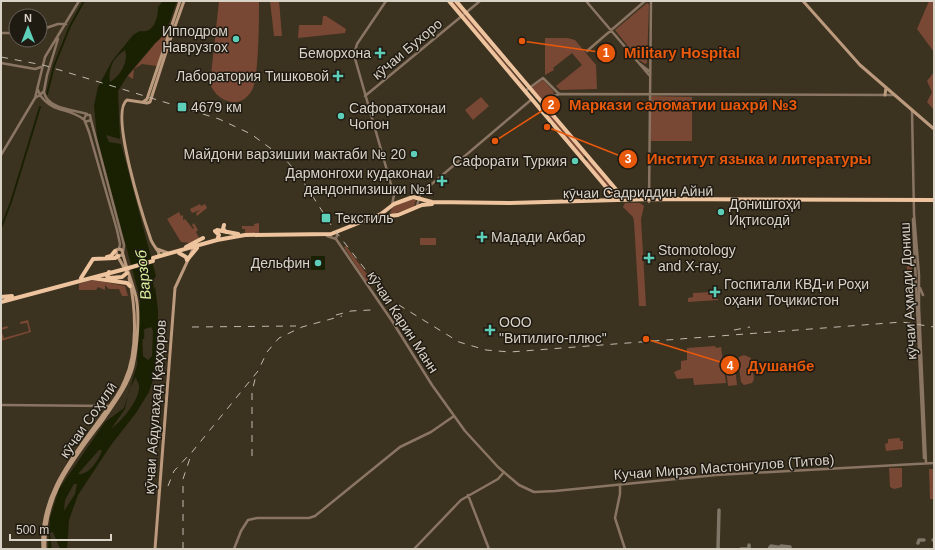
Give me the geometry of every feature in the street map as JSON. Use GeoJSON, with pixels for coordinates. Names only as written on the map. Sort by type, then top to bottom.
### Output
{"type":"FeatureCollection","features":[{"type":"Feature","properties":{"kind":"highway"},"geometry":{"type":"LineString","coordinates":[[449,1],[618,201]]}},
{"type":"Feature","properties":{"kind":"highway"},"geometry":{"type":"LineString","coordinates":[[456,1],[625,200]]}},
{"type":"Feature","properties":{"kind":"highway"},"geometry":{"type":"LineString","coordinates":[[1,302],[181,252],[217,240],[245,235],[331,234],[381,214],[390,206],[401,201],[412,197],[419,198]]}},
{"type":"Feature","properties":{"kind":"highway","name":"кӯчаи Садриддин Айнӣ"},"geometry":{"type":"LineString","coordinates":[[419,198],[432,202],[518,203],[662,200],[934,201]]}},
{"type":"Feature","properties":{"kind":"highway","name":"кӯчаи Садриддин Айнӣ"},"geometry":{"type":"LineString","coordinates":[[194,248],[242,238],[336,237],[379,217],[391,216],[430,204],[513,205],[625,200],[649,201]]}},
{"type":"Feature","properties":{"kind":"highway"},"geometry":{"type":"LineString","coordinates":[[224,225],[223,229],[226,232]]}},
{"type":"Feature","properties":{"kind":"highway"},"geometry":{"type":"LineString","coordinates":[[217,240],[219,235],[216,230],[245,235]]}},
{"type":"Feature","properties":{"kind":"highway"},"geometry":{"type":"LineString","coordinates":[[181,252],[203,238]]}},
{"type":"Feature","properties":{"kind":"highway"},"geometry":{"type":"LineString","coordinates":[[181,252],[187,260],[194,248]]}},
{"type":"Feature","properties":{"kind":"highway"},"geometry":{"type":"LineString","coordinates":[[105,258],[111,256],[117,250]]}},
{"type":"Feature","properties":{"kind":"highway"},"geometry":{"type":"LineString","coordinates":[[153,260],[158,257],[173,254]]}},
{"type":"Feature","properties":{"kind":"highway"},"geometry":{"type":"LineString","coordinates":[[81,278],[93,259],[115,258],[118,256]]}},
{"type":"Feature","properties":{"kind":"highway"},"geometry":{"type":"LineString","coordinates":[[1,297],[125,267]]}},
{"type":"Feature","properties":{"kind":"highway"},"geometry":{"type":"LineString","coordinates":[[109,272],[107,276],[110,278],[122,277],[125,267]]}},
{"type":"Feature","properties":{"kind":"highway"},"geometry":{"type":"LineString","coordinates":[[86,268],[91,276],[127,283],[130,286]]}},
{"type":"Feature","properties":{"kind":"main road"},"geometry":{"type":"LineString","coordinates":[[158,257],[159,254],[150,237],[134,181],[122,128],[122,114],[124,102],[129,100],[150,102],[180,1]]}},
{"type":"Feature","properties":{"kind":"main road"},"geometry":{"type":"LineString","coordinates":[[160,65],[184,1]]}},
{"type":"Feature","properties":{"kind":"main road"},"geometry":{"type":"LineString","coordinates":[[803,1],[860,64],[934,129]]}},
{"type":"Feature","properties":{"kind":"main road"},"geometry":{"type":"LineString","coordinates":[[883,96],[886,88]]}},
{"type":"Feature","properties":{"kind":"main road"},"geometry":{"type":"LineString","coordinates":[[157,249],[173,254]]}},
{"type":"Feature","properties":{"kind":"main road"},"geometry":{"type":"LineString","coordinates":[[117,250],[123,254]]}},
{"type":"Feature","properties":{"kind":"main road"},"geometry":{"type":"LineString","coordinates":[[117,250],[118,256],[125,267]]}},
{"type":"Feature","properties":{"kind":"main road"},"geometry":{"type":"LineString","coordinates":[[118,256],[123,254]]}},
{"type":"Feature","properties":{"kind":"main road","name":"кӯчаи Соҳилӣ"},"geometry":{"type":"LineString","coordinates":[[44,549],[46,520],[56,489],[67,469],[120,395],[128,379],[135,351],[137,308],[136,298],[123,254]]}},
{"type":"Feature","properties":{"kind":"main road","name":"кӯчаи Абдулаҳад Қаҳҳоров"},"geometry":{"type":"LineString","coordinates":[[155,549],[175,288],[187,260]]}},
{"type":"Feature","properties":{"kind":"main road","name":"кӯчаи Соҳилӣ"},"geometry":{"type":"LineString","coordinates":[[44,549],[44,520],[54,487],[70,461],[124,384],[131,365],[134,341],[133,308],[130,286],[125,267]]}},
{"type":"Feature","properties":{"kind":"street"},"geometry":{"type":"LineString","coordinates":[[1,155],[35,98],[43,65],[48,53],[59,37],[79,1]]}},
{"type":"Feature","properties":{"kind":"street"},"geometry":{"type":"LineString","coordinates":[[386,1],[362,36],[356,47],[354,55],[394,195],[401,201]]}},
{"type":"Feature","properties":{"kind":"street","name":"кӯчаи Бухоро"},"geometry":{"type":"LineString","coordinates":[[365,96],[480,1]]}},
{"type":"Feature","properties":{"kind":"street"},"geometry":{"type":"LineString","coordinates":[[586,1],[649,73]]}},
{"type":"Feature","properties":{"kind":"street"},"geometry":{"type":"LineString","coordinates":[[649,201],[649,62],[651,1]]}},
{"type":"Feature","properties":{"kind":"street"},"geometry":{"type":"LineString","coordinates":[[587,51],[644,2],[650,5]]}},
{"type":"Feature","properties":{"kind":"street"},"geometry":{"type":"LineString","coordinates":[[48,27],[58,24],[66,24]]}},
{"type":"Feature","properties":{"kind":"street"},"geometry":{"type":"LineString","coordinates":[[59,37],[45,81],[44,92],[46,98],[54,105],[87,115],[85,120]]}},
{"type":"Feature","properties":{"kind":"street"},"geometry":{"type":"LineString","coordinates":[[48,53],[52,54],[53,57]]}},
{"type":"Feature","properties":{"kind":"street"},"geometry":{"type":"LineString","coordinates":[[641,65],[649,62]]}},
{"type":"Feature","properties":{"kind":"street"},"geometry":{"type":"LineString","coordinates":[[1,63],[36,70],[41,68],[43,65]]}},
{"type":"Feature","properties":{"kind":"street"},"geometry":{"type":"LineString","coordinates":[[36,70],[40,77],[45,81]]}},
{"type":"Feature","properties":{"kind":"street"},"geometry":{"type":"LineString","coordinates":[[525,91],[542,78],[560,94]]}},
{"type":"Feature","properties":{"kind":"street"},"geometry":{"type":"LineString","coordinates":[[38,89],[40,95],[54,108],[76,114],[85,120],[91,120]]}},
{"type":"Feature","properties":{"kind":"street"},"geometry":{"type":"LineString","coordinates":[[553,96],[554,90]]}},
{"type":"Feature","properties":{"kind":"street"},"geometry":{"type":"LineString","coordinates":[[883,96],[890,91]]}},
{"type":"Feature","properties":{"kind":"street"},"geometry":{"type":"LineString","coordinates":[[35,98],[44,92]]}},
{"type":"Feature","properties":{"kind":"street"},"geometry":{"type":"LineString","coordinates":[[539,108],[553,96],[560,94],[895,95]]}},
{"type":"Feature","properties":{"kind":"street"},"geometry":{"type":"LineString","coordinates":[[416,208],[420,194],[532,99]]}},
{"type":"Feature","properties":{"kind":"street","name":"кӯчаи Аҳмади Дониш"},"geometry":{"type":"LineString","coordinates":[[912,110],[913,201],[919,271],[925,457]]}},
{"type":"Feature","properties":{"kind":"street"},"geometry":{"type":"LineString","coordinates":[[913,118],[917,114]]}},
{"type":"Feature","properties":{"kind":"street","name":"кӯчаи Соҳилӣ"},"geometry":{"type":"LineString","coordinates":[[87,115],[91,116],[96,150],[117,230],[120,244],[117,250]]}},
{"type":"Feature","properties":{"kind":"street","name":"кӯчаи Соҳилӣ"},"geometry":{"type":"LineString","coordinates":[[85,120],[96,150],[124,245],[123,254]]}},
{"type":"Feature","properties":{"kind":"street"},"geometry":{"type":"LineString","coordinates":[[391,216],[388,212],[394,195]]}},
{"type":"Feature","properties":{"kind":"street"},"geometry":{"type":"LineString","coordinates":[[914,214],[914,271],[925,463]]}},
{"type":"Feature","properties":{"kind":"street","name":"кӯчаи Карин Манн"},"geometry":{"type":"LineString","coordinates":[[336,237],[454,416],[504,473],[529,491]]}},
{"type":"Feature","properties":{"kind":"street"},"geometry":{"type":"LineString","coordinates":[[914,271],[917,269],[919,271]]}},
{"type":"Feature","properties":{"kind":"street"},"geometry":{"type":"LineString","coordinates":[[919,286],[923,295]]}},
{"type":"Feature","properties":{"kind":"street"},"geometry":{"type":"LineString","coordinates":[[1,405],[110,406]]}},
{"type":"Feature","properties":{"kind":"street"},"geometry":{"type":"LineString","coordinates":[[234,549],[241,531],[248,520],[257,518],[309,518],[315,516],[396,450],[431,432],[454,416]]}},
{"type":"Feature","properties":{"kind":"street","name":"Кучаи Мирзо Мастонгулов (Титов)"},"geometry":{"type":"LineString","coordinates":[[529,491],[548,492],[738,473],[934,463]]}},
{"type":"Feature","properties":{"kind":"street"},"geometry":{"type":"LineString","coordinates":[[414,549],[456,504],[474,491],[498,479],[504,473]]}},
{"type":"Feature","properties":{"kind":"street"},"geometry":{"type":"LineString","coordinates":[[620,484],[620,494],[615,518],[624,549]]}},
{"type":"Feature","properties":{"kind":"street"},"geometry":{"type":"LineString","coordinates":[[468,495],[489,549]]}},
{"type":"Feature","properties":{"kind":"shaded area","name":"Ипподром Наврузгох"},"geometry":{"type":"Polygon","coordinates":[[[219,1],[259,1],[258,48],[254,84],[247,97],[236,102],[230,102],[223,99],[213,90],[210,84],[219,1]]]}},
{"type":"Feature","properties":{"kind":"shaded area"},"geometry":{"type":"Polygon","coordinates":[[[270,1],[279,1],[282,36],[274,36],[270,1]]]}},
{"type":"Feature","properties":{"kind":"shaded area"},"geometry":{"type":"Polygon","coordinates":[[[450,1],[454,1],[526,88],[525,88],[450,1]]]}},
{"type":"Feature","properties":{"kind":"shaded area"},"geometry":{"type":"Polygon","coordinates":[[[929,1],[934,1],[934,52],[917,29],[929,1]]]}},
{"type":"Feature","properties":{"kind":"shaded area"},"geometry":{"type":"Polygon","coordinates":[[[647,3],[649,5],[647,63],[645,64],[639,60],[615,30],[647,3]]]}},
{"type":"Feature","properties":{"kind":"shaded area"},"geometry":{"type":"Polygon","coordinates":[[[323,16],[326,16],[346,29],[345,33],[298,38],[299,25],[322,25],[323,16]]]}},
{"type":"Feature","properties":{"kind":"shaded area"},"geometry":{"type":"Polygon","coordinates":[[[167,25],[170,26],[157,66],[142,64],[134,69],[133,79],[128,76],[159,39],[167,25]]]}},
{"type":"Feature","properties":{"kind":"shaded area"},"geometry":{"type":"Polygon","coordinates":[[[545,38],[568,38],[575,40],[596,65],[597,89],[560,90],[556,86],[582,65],[572,53],[553,68],[554,70],[545,75],[545,38]]]}},
{"type":"Feature","properties":{"kind":"shaded area"},"geometry":{"type":"Polygon","coordinates":[[[934,72],[934,110],[927,102],[932,92],[927,81],[934,72]]]}},
{"type":"Feature","properties":{"kind":"shaded area"},"geometry":{"type":"Polygon","coordinates":[[[543,80],[554,92],[553,95],[543,103],[531,88],[543,80]]]}},
{"type":"Feature","properties":{"kind":"shaded area"},"geometry":{"type":"Polygon","coordinates":[[[651,96],[692,97],[692,141],[651,141],[651,96]]]}},
{"type":"Feature","properties":{"kind":"shaded area"},"geometry":{"type":"Polygon","coordinates":[[[481,97],[489,106],[473,120],[465,110],[481,97]]]}},
{"type":"Feature","properties":{"kind":"shaded area"},"geometry":{"type":"Polygon","coordinates":[[[544,106],[586,155],[583,157],[541,108],[544,106]]]}},
{"type":"Feature","properties":{"kind":"shaded area"},"geometry":{"type":"Polygon","coordinates":[[[589,159],[621,198],[616,198],[586,161],[589,159]]]}},
{"type":"Feature","properties":{"kind":"shaded area"},"geometry":{"type":"Polygon","coordinates":[[[411,199],[416,200],[414,207],[393,214],[390,212],[394,206],[411,199]]]}},
{"type":"Feature","properties":{"kind":"shaded area"},"geometry":{"type":"Polygon","coordinates":[[[625,203],[640,203],[644,206],[641,219],[646,306],[639,306],[634,222],[633,217],[623,207],[625,203]]]}},
{"type":"Feature","properties":{"kind":"shaded area"},"geometry":{"type":"Polygon","coordinates":[[[200,204],[201,206],[205,204],[207,208],[197,216],[196,213],[200,210],[192,213],[190,209],[200,204]]]}},
{"type":"Feature","properties":{"kind":"shaded area"},"geometry":{"type":"Polygon","coordinates":[[[179,212],[181,216],[183,215],[183,220],[185,219],[193,229],[194,228],[192,225],[194,223],[198,230],[196,232],[199,238],[190,243],[181,242],[167,219],[179,212]]]}},
{"type":"Feature","properties":{"kind":"shaded area"},"geometry":{"type":"Polygon","coordinates":[[[259,223],[259,233],[245,233],[245,229],[242,229],[242,226],[254,226],[254,224],[259,223]]]}},
{"type":"Feature","properties":{"kind":"shaded area"},"geometry":{"type":"Polygon","coordinates":[[[420,238],[436,238],[436,245],[420,245],[420,238]]]}},
{"type":"Feature","properties":{"kind":"shaded area"},"geometry":{"type":"Polygon","coordinates":[[[346,246],[372,281],[368,284],[344,247],[346,246]]]}},
{"type":"Feature","properties":{"kind":"shaded area"},"geometry":{"type":"Polygon","coordinates":[[[907,266],[912,266],[913,316],[908,316],[907,266]]]}},
{"type":"Feature","properties":{"kind":"shaded area"},"geometry":{"type":"Polygon","coordinates":[[[91,280],[105,282],[105,290],[98,287],[96,290],[79,290],[79,284],[91,280]]]}},
{"type":"Feature","properties":{"kind":"shaded area"},"geometry":{"type":"Polygon","coordinates":[[[105,282],[125,286],[128,296],[122,296],[119,289],[109,289],[105,285],[105,282]]]}},
{"type":"Feature","properties":{"kind":"shaded area"},"geometry":{"type":"Polygon","coordinates":[[[712,292],[713,298],[718,297],[718,300],[688,302],[688,298],[693,297],[693,293],[712,292]]]}},
{"type":"Feature","properties":{"kind":"shaded area"},"geometry":{"type":"Polygon","coordinates":[[[28,320],[31,332],[1,341],[1,330],[4,338],[29,331],[27,323],[20,324],[20,322],[28,320]]]}},
{"type":"Feature","properties":{"kind":"shaded area"},"geometry":{"type":"Polygon","coordinates":[[[7,326],[8,328],[1,330],[1,328],[7,326]]]}},
{"type":"Feature","properties":{"kind":"shaded area"},"geometry":{"type":"Polygon","coordinates":[[[715,346],[716,348],[721,347],[726,383],[694,385],[693,378],[677,379],[674,372],[681,369],[681,361],[687,360],[687,348],[715,346]]]}},
{"type":"Feature","properties":{"kind":"shaded area"},"geometry":{"type":"Polygon","coordinates":[[[744,355],[751,358],[754,379],[752,383],[744,385],[741,382],[738,360],[739,357],[744,355]]]}},
{"type":"Feature","properties":{"kind":"shaded area"},"geometry":{"type":"Polygon","coordinates":[[[735,367],[737,385],[728,386],[726,368],[735,367]]]}},
{"type":"Feature","properties":{"kind":"shaded area"},"geometry":{"type":"Polygon","coordinates":[[[900,438],[900,441],[903,441],[903,449],[886,451],[885,444],[888,443],[888,439],[900,438]]]}},
{"type":"Feature","properties":{"kind":"shaded area"},"geometry":{"type":"Polygon","coordinates":[[[889,468],[902,468],[902,487],[894,489],[890,487],[889,468]]]}},
{"type":"Feature","properties":{"kind":"shaded area"},"geometry":{"type":"Polygon","coordinates":[[[929,469],[934,469],[934,499],[930,499],[929,469]]]}},
{"type":"Feature","properties":{"kind":"water"},"geometry":{"type":"Polygon","coordinates":[[[163,1],[177,1],[169,24],[163,35],[128,75],[118,91],[120,139],[106,135],[109,142],[121,144],[156,276],[153,281],[158,310],[158,353],[154,377],[149,392],[136,413],[111,445],[78,495],[69,520],[67,549],[60,549],[53,532],[50,533],[52,549],[48,549],[50,518],[59,489],[105,422],[124,408],[128,395],[125,409],[111,429],[115,426],[130,410],[139,391],[139,385],[136,377],[130,388],[137,365],[140,298],[97,138],[94,105],[98,87],[112,61],[133,35],[140,31],[149,30],[152,28],[156,20],[158,7],[163,1]],[[125,50],[117,56],[112,64],[110,82],[120,73],[125,64],[125,50]],[[151,327],[142,330],[143,356],[148,360],[152,356],[153,331],[151,327]],[[99,450],[78,474],[82,474],[93,466],[99,458],[102,450],[99,450]],[[74,484],[65,500],[64,511],[75,494],[77,484],[74,484]]]}},
{"type":"Feature","properties":{"kind":"water","name":"Дельфин"},"geometry":{"type":"Polygon","coordinates":[[[311,256],[325,256],[325,270],[311,270],[311,256]]]}},
{"type":"Feature","properties":{"kind":"waterway"},"geometry":{"type":"LineString","coordinates":[[47,94],[54,66],[70,26],[84,1]]}},
{"type":"Feature","properties":{"kind":"waterway"},"geometry":{"type":"LineString","coordinates":[[1,228],[11,202],[40,107]]}},
{"type":"Feature","properties":{"kind":"waterway","name":"Варзоб"},"geometry":{"type":"LineString","coordinates":[[143,327],[143,338]]}},
{"type":"Feature","properties":{"kind":"taxiway"},"geometry":{"type":"LineString","coordinates":[[718,549],[719,510]]}},
{"type":"Feature","properties":{"kind":"taxiway"},"geometry":{"type":"LineString","coordinates":[[918,543],[919,540],[924,540]]}},
{"type":"Feature","properties":{"kind":"taxiway"},"geometry":{"type":"LineString","coordinates":[[741,549],[749,549],[749,545]]}},
{"type":"Feature","properties":{"kind":"taxiway"},"geometry":{"type":"LineString","coordinates":[[769,549],[771,546],[783,548]]}},
{"type":"Feature","properties":{"kind":"taxiway"},"geometry":{"type":"LineString","coordinates":[[781,546],[790,547]]}},
{"type":"Feature","properties":{"kind":"railway"},"geometry":{"type":"LineString","coordinates":[[1,57],[43,65],[122,89],[219,119],[251,134],[285,159],[299,175],[333,228],[382,291],[394,302],[459,342],[486,350],[510,352],[902,322],[934,327]]}},
{"type":"Feature","properties":{"kind":"railway"},"geometry":{"type":"LineString","coordinates":[[336,315],[351,311],[371,310]]}},
{"type":"Feature","properties":{"kind":"railway"},"geometry":{"type":"LineString","coordinates":[[183,549],[183,479],[192,452],[258,371],[267,352],[279,338],[302,327],[342,316]]}},
{"type":"Feature","properties":{"kind":"railway"},"geometry":{"type":"LineString","coordinates":[[192,327],[296,326]]}},
{"type":"Feature","properties":{"kind":"railway"},"geometry":{"type":"LineString","coordinates":[[734,330],[750,327]]}},
{"type":"Feature","properties":{"kind":"railway"},"geometry":{"type":"LineString","coordinates":[[252,456],[252,392],[256,375]]}},
{"type":"Feature","properties":{"kind":"railway"},"geometry":{"type":"LineString","coordinates":[[168,486],[174,471],[188,456]]}},
{"type":"Feature","properties":{"kind":"place","name":"Ипподром Наврузгох"},"geometry":{"type":"Point","coordinates":[236,39]}},
{"type":"Feature","properties":{"kind":"place","name":"Military Hospital"},"geometry":{"type":"Point","coordinates":[522,41]}},
{"type":"Feature","properties":{"kind":"place","name":"Беморхона"},"geometry":{"type":"Point","coordinates":[380,53]}},
{"type":"Feature","properties":{"kind":"place","name":"Лаборатория Тишковой"},"geometry":{"type":"Point","coordinates":[338,76]}},
{"type":"Feature","properties":{"kind":"place","name":"4679 км"},"geometry":{"type":"Point","coordinates":[182,107]}},
{"type":"Feature","properties":{"kind":"place","name":"Сафоратхонаи Чопон"},"geometry":{"type":"Point","coordinates":[341,116]}},
{"type":"Feature","properties":{"kind":"place","name":"Институт языка и литературы"},"geometry":{"type":"Point","coordinates":[547,127]}},
{"type":"Feature","properties":{"kind":"place","name":"Маркази саломатии шахрӣ №3"},"geometry":{"type":"Point","coordinates":[495,141]}},
{"type":"Feature","properties":{"kind":"place","name":"Майдони варзишии мактаби № 20"},"geometry":{"type":"Point","coordinates":[414,154]}},
{"type":"Feature","properties":{"kind":"place","name":"Сафорати Туркия"},"geometry":{"type":"Point","coordinates":[575,161]}},
{"type":"Feature","properties":{"kind":"place","name":"Дармонгохи кудаконаи дандонпизишки №1"},"geometry":{"type":"Point","coordinates":[442,181]}},
{"type":"Feature","properties":{"kind":"place","name":"Донишгоҳи Иқтисодӣ"},"geometry":{"type":"Point","coordinates":[721,212]}},
{"type":"Feature","properties":{"kind":"place","name":"Текстиль"},"geometry":{"type":"Point","coordinates":[326,218]}},
{"type":"Feature","properties":{"kind":"place","name":"Мадади Акбар"},"geometry":{"type":"Point","coordinates":[482,237]}},
{"type":"Feature","properties":{"kind":"place","name":"Stomotology and X-ray,"},"geometry":{"type":"Point","coordinates":[649,258]}},
{"type":"Feature","properties":{"kind":"place","name":"Дельфин"},"geometry":{"type":"Point","coordinates":[318,263]}},
{"type":"Feature","properties":{"kind":"place","name":"Госпитали КВД-и Роҳи оҳани Тоҷикистон"},"geometry":{"type":"Point","coordinates":[715,292]}},
{"type":"Feature","properties":{"kind":"place","name":"ООО \"Витилиго-плюс\""},"geometry":{"type":"Point","coordinates":[490,330]}},
{"type":"Feature","properties":{"kind":"place","name":"Душанбе"},"geometry":{"type":"Point","coordinates":[646,339]}}]}
